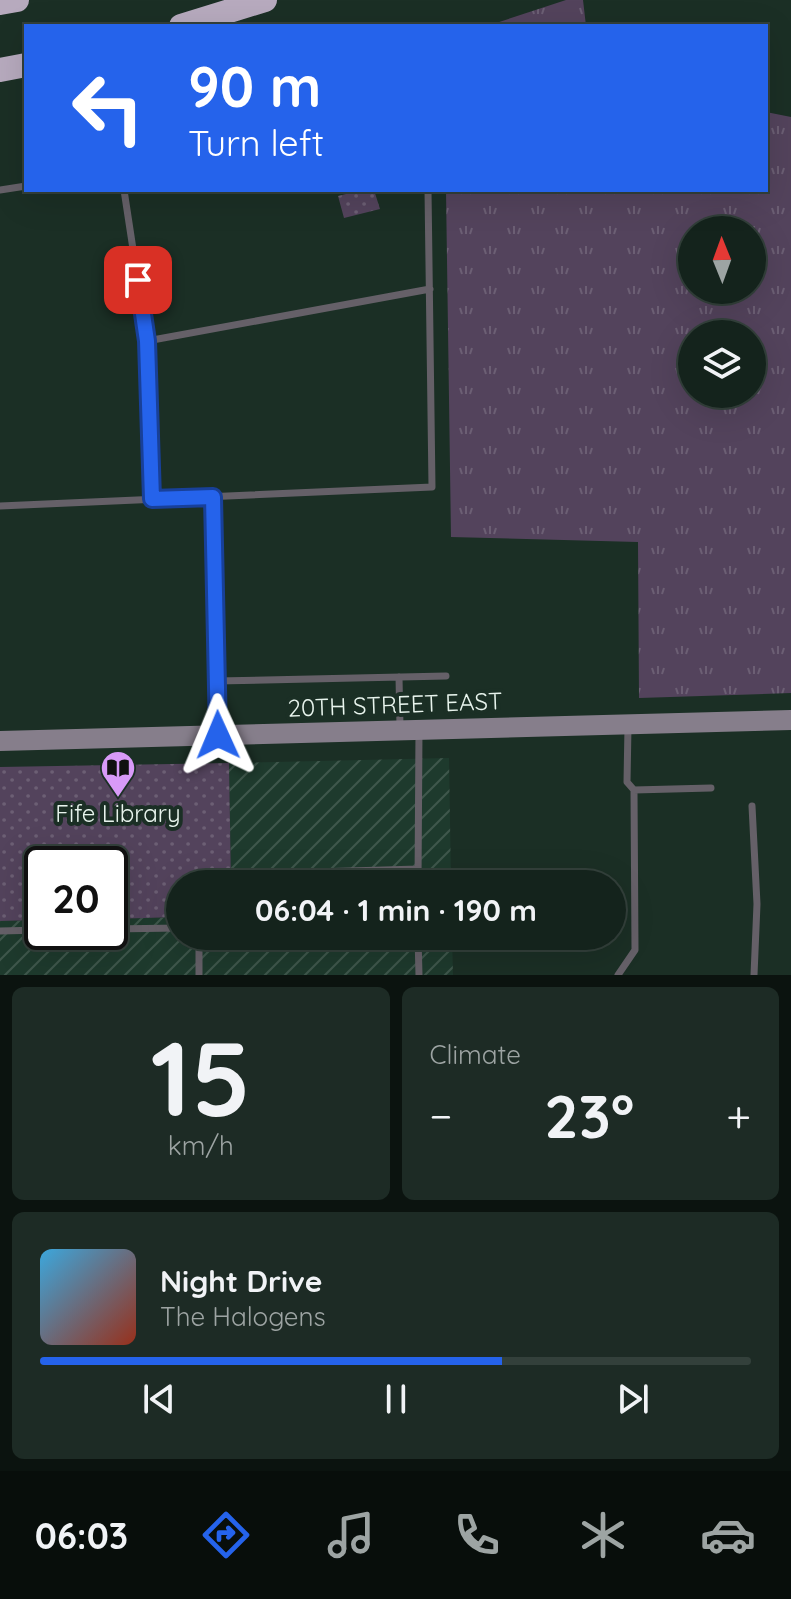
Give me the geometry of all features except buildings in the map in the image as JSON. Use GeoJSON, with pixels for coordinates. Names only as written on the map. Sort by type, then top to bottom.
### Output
{"type":"FeatureCollection","features":[{"type":"Feature","properties":{"kind":"highway"},"geometry":{"type":"LineString","coordinates":[[0,3],[17,0]]}},
{"type":"Feature","properties":{"kind":"highway"},"geometry":{"type":"LineString","coordinates":[[187,24],[265,0]]}},
{"type":"Feature","properties":{"kind":"highway"},"geometry":{"type":"LineString","coordinates":[[0,70],[24,65]]}},
{"type":"Feature","properties":{"kind":"main road","name":"20TH STREET EAST"},"geometry":{"type":"LineString","coordinates":[[0,741],[791,720]]}},
{"type":"Feature","properties":{"kind":"lane"},"geometry":{"type":"LineString","coordinates":[[0,190],[24,186]]}},
{"type":"Feature","properties":{"kind":"lane"},"geometry":{"type":"LineString","coordinates":[[124,192],[147,341],[152,499]]}},
{"type":"Feature","properties":{"kind":"lane"},"geometry":{"type":"LineString","coordinates":[[0,506],[432,487],[428,192]]}},
{"type":"Feature","properties":{"kind":"lane"},"geometry":{"type":"LineString","coordinates":[[147,341],[430,289]]}},
{"type":"Feature","properties":{"kind":"lane"},"geometry":{"type":"LineString","coordinates":[[213,497],[218,735]]}},
{"type":"Feature","properties":{"kind":"lane"},"geometry":{"type":"LineString","coordinates":[[216,681],[446,676]]}},
{"type":"Feature","properties":{"kind":"lane"},"geometry":{"type":"LineString","coordinates":[[384,870],[418,869],[410,730],[399,677]]}},
{"type":"Feature","properties":{"kind":"lane"},"geometry":{"type":"LineString","coordinates":[[618,975],[635,950],[634,790],[627,782],[628,724]]}},
{"type":"Feature","properties":{"kind":"lane"},"geometry":{"type":"LineString","coordinates":[[634,790],[711,788]]}},
{"type":"Feature","properties":{"kind":"lane"},"geometry":{"type":"LineString","coordinates":[[752,806],[757,904],[754,975]]}},
{"type":"Feature","properties":{"kind":"lane"},"geometry":{"type":"LineString","coordinates":[[128,929],[166,928]]}},
{"type":"Feature","properties":{"kind":"lane"},"geometry":{"type":"LineString","coordinates":[[0,931],[24,930]]}},
{"type":"Feature","properties":{"kind":"lane"},"geometry":{"type":"LineString","coordinates":[[199,950],[199,975]]}},
{"type":"Feature","properties":{"kind":"lane"},"geometry":{"type":"LineString","coordinates":[[418,950],[419,975]]}},
{"type":"Feature","properties":{"kind":"shaded area"},"geometry":{"type":"Polygon","coordinates":[[[449,758],[451,870],[231,870],[229,763],[449,758]]]}},
{"type":"Feature","properties":{"kind":"shaded area"},"geometry":{"type":"Polygon","coordinates":[[[166,917],[166,950],[452,950],[453,975],[0,975],[0,921],[24,920],[24,950],[128,950],[128,918],[166,917]]]}},
{"type":"Feature","properties":{"kind":"green space"},"geometry":{"type":"Polygon","coordinates":[[[566,0],[583,0],[586,24],[493,24],[566,0]]]}},
{"type":"Feature","properties":{"kind":"green space"},"geometry":{"type":"Polygon","coordinates":[[[768,112],[791,117],[791,693],[639,698],[638,542],[451,537],[446,192],[768,192],[768,112]]]}},
{"type":"Feature","properties":{"kind":"green space"},"geometry":{"type":"Polygon","coordinates":[[[375,192],[380,209],[344,218],[338,196],[375,192]]]}},
{"type":"Feature","properties":{"kind":"green space"},"geometry":{"type":"Polygon","coordinates":[[[229,763],[231,870],[166,870],[166,917],[128,918],[128,846],[24,846],[24,920],[0,921],[0,767],[229,763]]]}},
{"type":"Feature","properties":{"kind":"place","name":"Fife Library"},"geometry":{"type":"Point","coordinates":[118,799]}},
{"type":"Feature","properties":{"kind":"route"},"geometry":{"type":"LineString","coordinates":[[138,280],[147,341],[152,499],[213,497],[218,735]]}}]}
